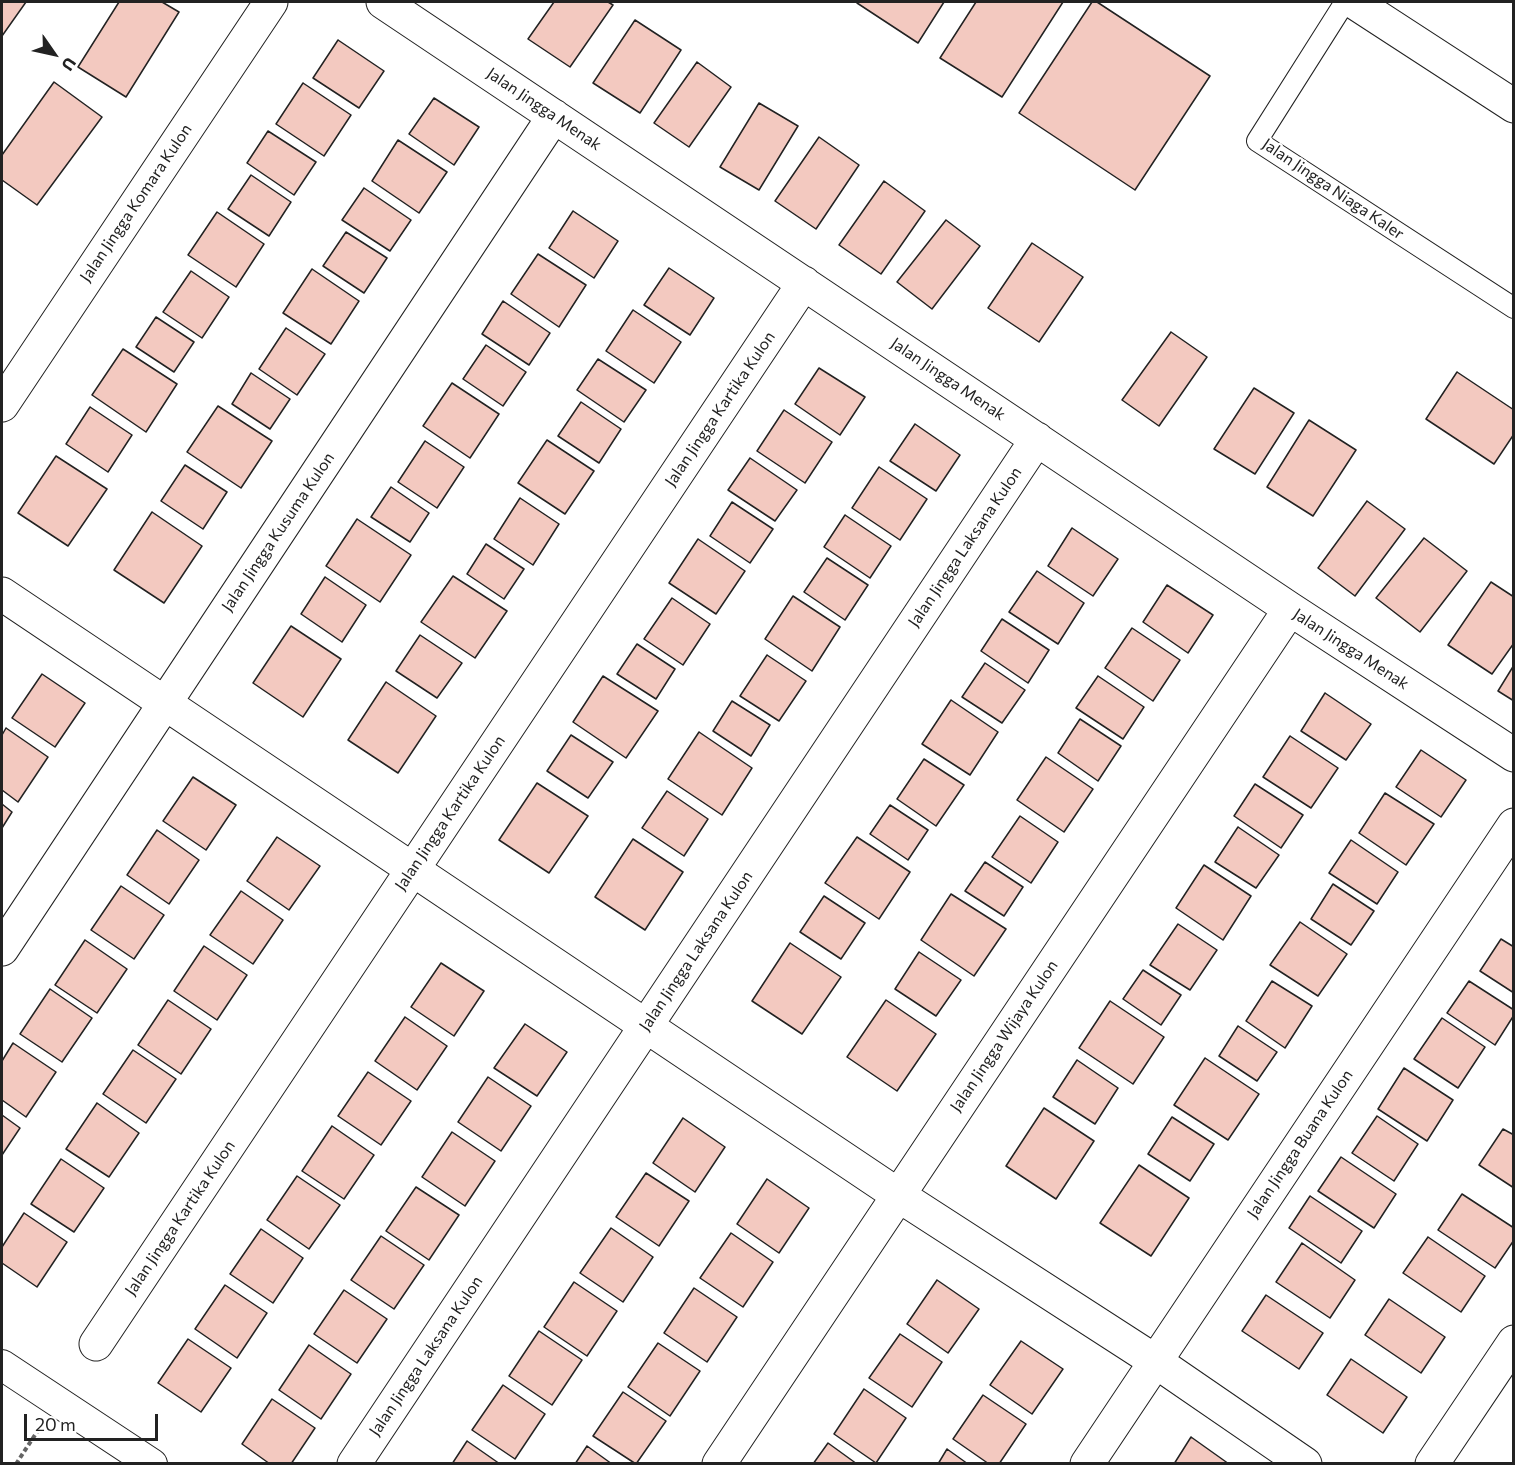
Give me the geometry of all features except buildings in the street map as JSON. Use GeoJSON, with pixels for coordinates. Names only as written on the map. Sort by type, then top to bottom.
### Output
{"type":"FeatureCollection","features":[{"type":"Feature","properties":{"kind":"street","name":"Jalan Jingga Komara Kulon"},"geometry":{"type":"LineString","coordinates":[[2,405],[271,2]]}},
{"type":"Feature","properties":{"kind":"street","name":"Jalan Jingga Menak"},"geometry":{"type":"LineString","coordinates":[[383,2],[1290,609],[1514,755]]}},
{"type":"Feature","properties":{"kind":"street"},"geometry":{"type":"LineString","coordinates":[[1354,2],[1514,106]]}},
{"type":"Feature","properties":{"kind":"street","name":"Jalan Jingga Kusuma Kulon"},"geometry":{"type":"LineString","coordinates":[[2,949],[554,116]]}},
{"type":"Feature","properties":{"kind":"street","name":"Jalan Jingga Kartika Kulon"},"geometry":{"type":"LineString","coordinates":[[96,1344],[804,283]]}},
{"type":"Feature","properties":{"kind":"street","name":"Jalan Jingga Laksana Kulon"},"geometry":{"type":"LineString","coordinates":[[354,1464],[1037,439]]}},
{"type":"Feature","properties":{"kind":"street"},"geometry":{"type":"LineString","coordinates":[[2,594],[898,1195],[1155,1361],[1305,1464]]}},
{"type":"Feature","properties":{"kind":"street","name":"Jalan Jingga Wijaya Kulon"},"geometry":{"type":"LineString","coordinates":[[718,1464],[1290,609]]}},
{"type":"Feature","properties":{"kind":"street","name":"Jalan Jingga Buana Kulon"},"geometry":{"type":"LineString","coordinates":[[1087,1464],[1514,825]]}},
{"type":"Feature","properties":{"kind":"street"},"geometry":{"type":"LineString","coordinates":[[1432,1464],[1514,1342]]}},
{"type":"Feature","properties":{"kind":"street"},"geometry":{"type":"LineString","coordinates":[[2,1365],[152,1464]]}},
{"type":"Feature","properties":{"kind":"lane","name":"Jalan Jingga Niaga Kaler"},"geometry":{"type":"LineString","coordinates":[[1345,2],[1257,141],[1514,308]]}}]}
